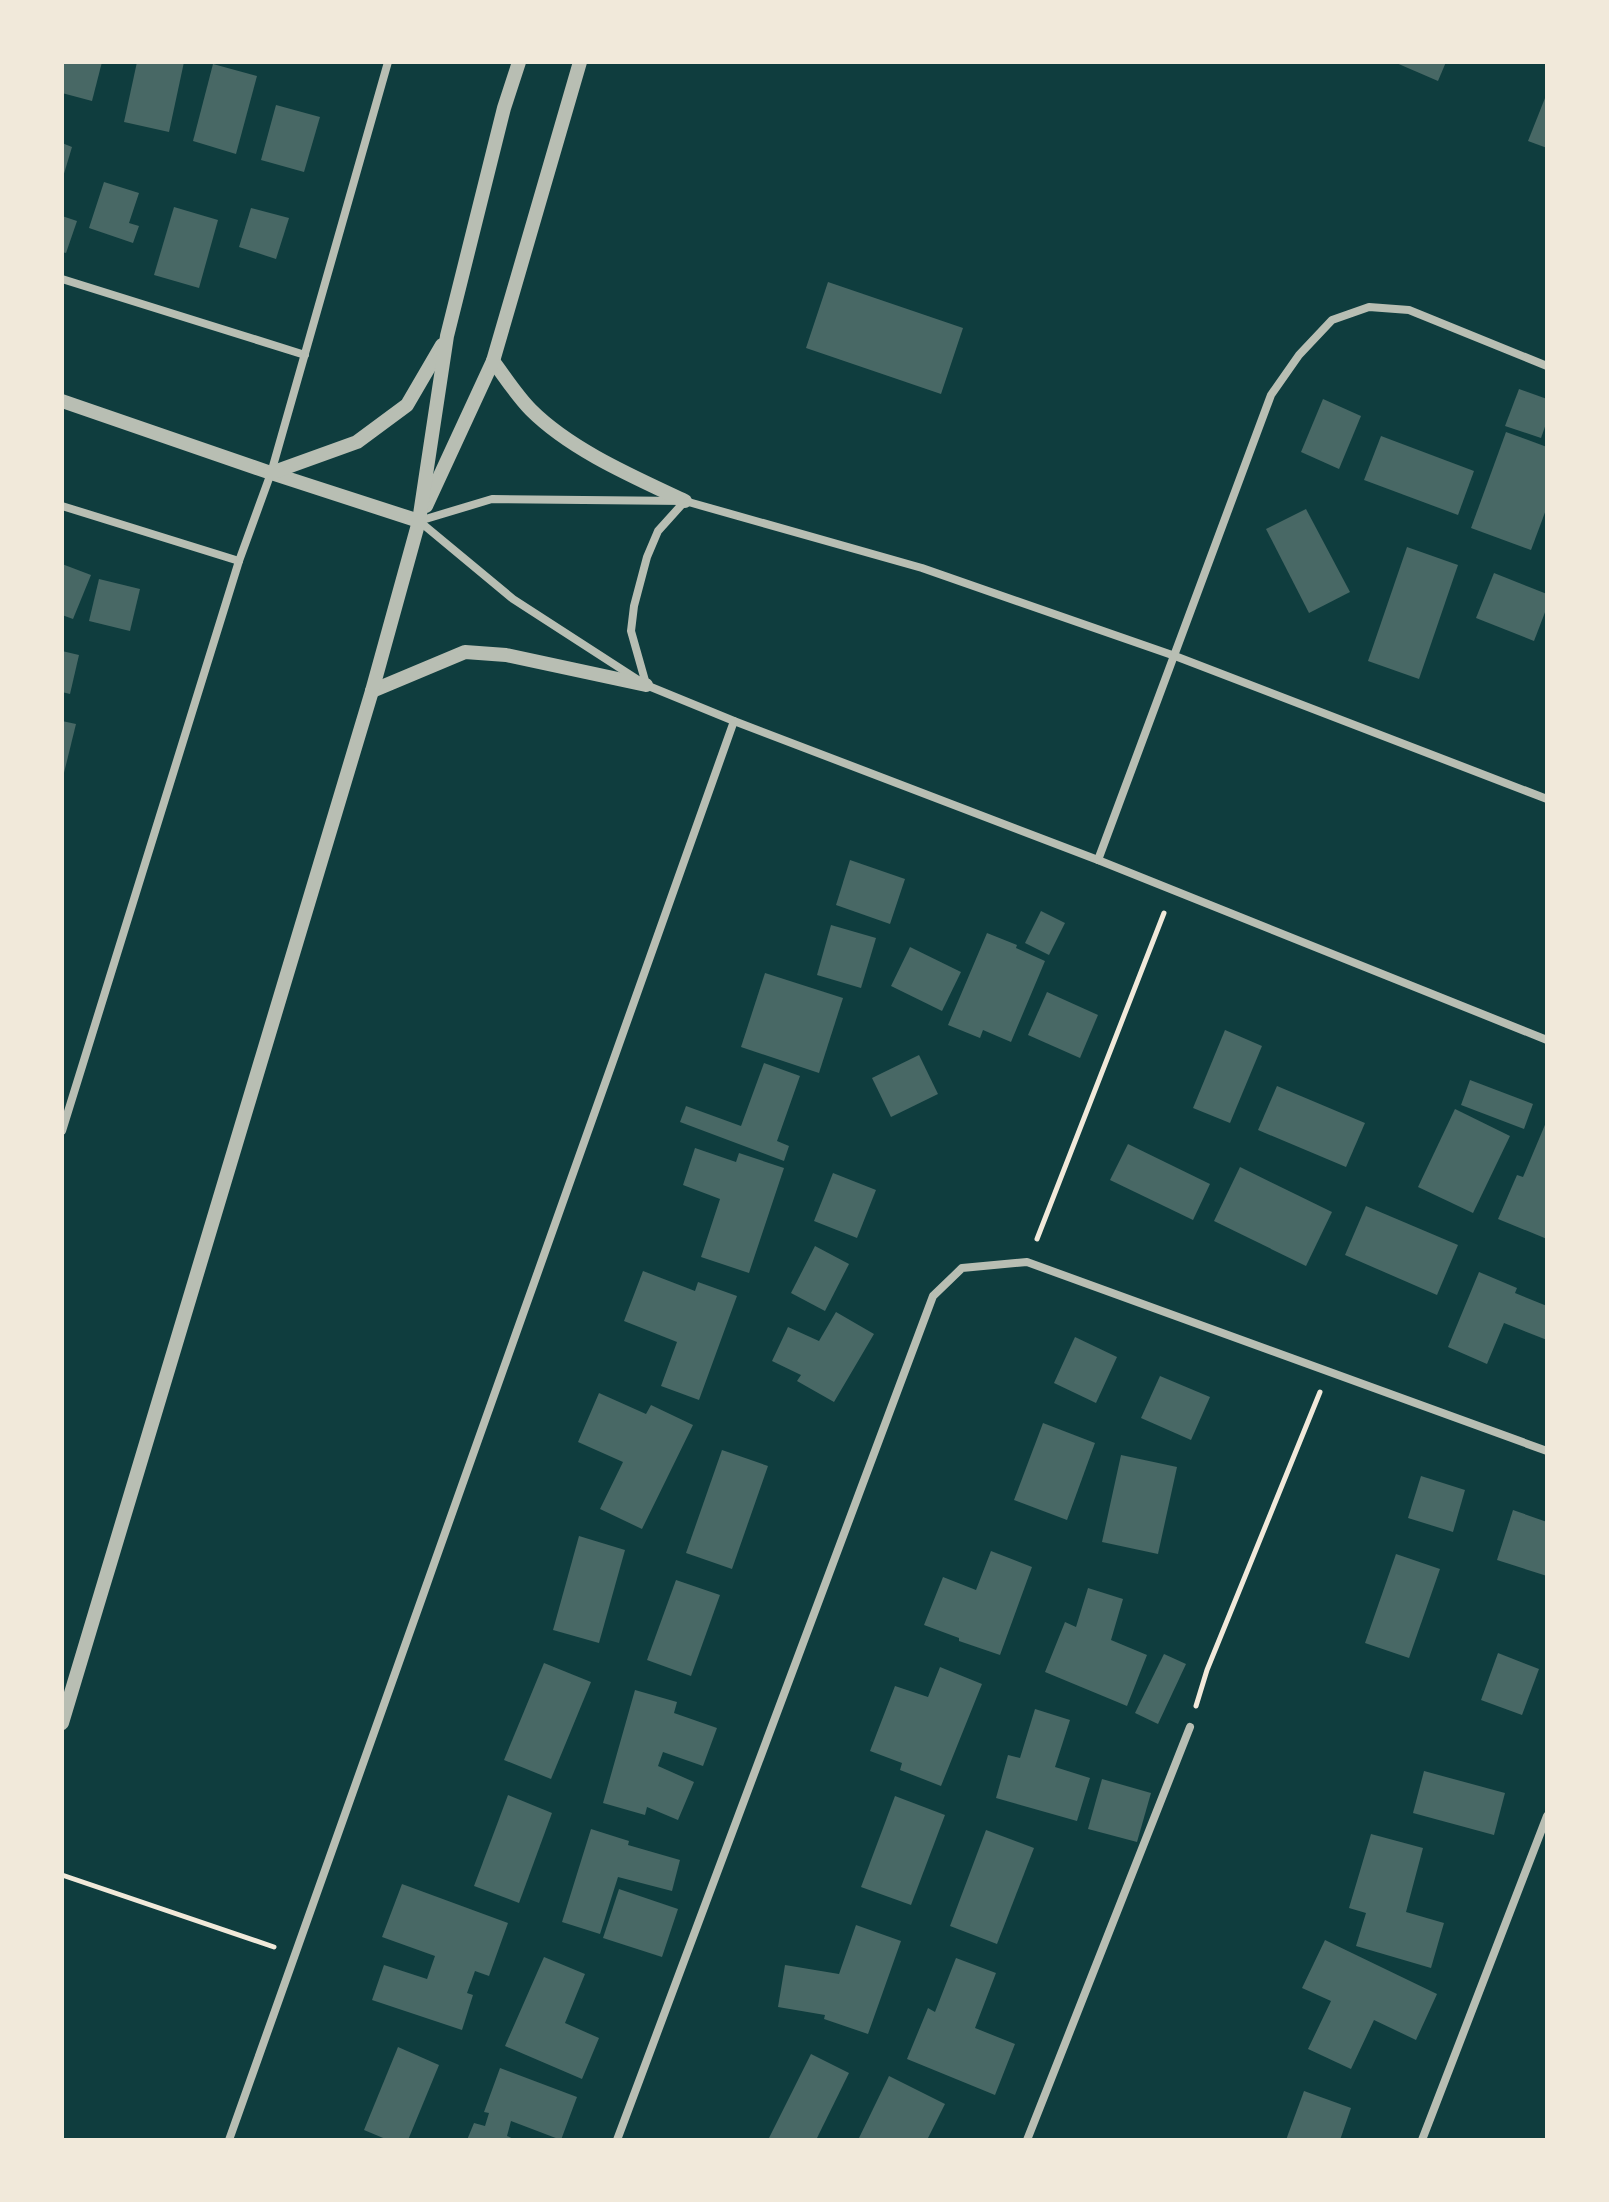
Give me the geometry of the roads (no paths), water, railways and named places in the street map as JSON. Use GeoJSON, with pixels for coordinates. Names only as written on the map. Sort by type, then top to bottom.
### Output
{"type":"FeatureCollection","features":[{"type":"Feature","properties":{"kind":"street"},"geometry":{"type":"LineString","coordinates":[[62,1131],[239,561],[271,473],[388,62]]}},
{"type":"Feature","properties":{"kind":"street"},"geometry":{"type":"LineString","coordinates":[[62,1723],[372,691],[419,521],[447,336],[504,108],[519,62]]}},
{"type":"Feature","properties":{"kind":"street"},"geometry":{"type":"LineString","coordinates":[[419,521],[493,361],[580,62]]}},
{"type":"Feature","properties":{"kind":"street"},"geometry":{"type":"LineString","coordinates":[[62,279],[305,355]]}},
{"type":"Feature","properties":{"kind":"street"},"geometry":{"type":"LineString","coordinates":[[1098,860],[1271,395],[1299,355],[1332,320],[1369,307],[1409,310],[1547,366]]}},
{"type":"Feature","properties":{"kind":"street"},"geometry":{"type":"LineString","coordinates":[[271,473],[357,442],[407,405],[447,336]]}},
{"type":"Feature","properties":{"kind":"street"},"geometry":{"type":"LineString","coordinates":[[493,361],[529,409],[560,436],[637,479],[685,501],[922,568],[1175,656],[1547,799]]}},
{"type":"Feature","properties":{"kind":"street"},"geometry":{"type":"LineString","coordinates":[[62,401],[419,521],[513,599],[646,685]]}},
{"type":"Feature","properties":{"kind":"street"},"geometry":{"type":"LineString","coordinates":[[419,521],[492,499],[685,501]]}},
{"type":"Feature","properties":{"kind":"street"},"geometry":{"type":"LineString","coordinates":[[646,685],[631,631],[634,606],[647,557],[658,531],[685,501]]}},
{"type":"Feature","properties":{"kind":"street"},"geometry":{"type":"LineString","coordinates":[[62,506],[239,561]]}},
{"type":"Feature","properties":{"kind":"street"},"geometry":{"type":"LineString","coordinates":[[372,691],[465,652],[506,655],[646,685],[1098,860],[1547,1040]]}},
{"type":"Feature","properties":{"kind":"street"},"geometry":{"type":"LineString","coordinates":[[229,2140],[734,721]]}},
{"type":"Feature","properties":{"kind":"street"},"geometry":{"type":"LineString","coordinates":[[617,2140],[933,1296],[962,1268],[1027,1262],[1547,1451]]}},
{"type":"Feature","properties":{"kind":"street"},"geometry":{"type":"LineString","coordinates":[[1027,2140],[1190,1727]]}},
{"type":"Feature","properties":{"kind":"street"},"geometry":{"type":"LineString","coordinates":[[1422,2140],[1547,1816]]}}]}
